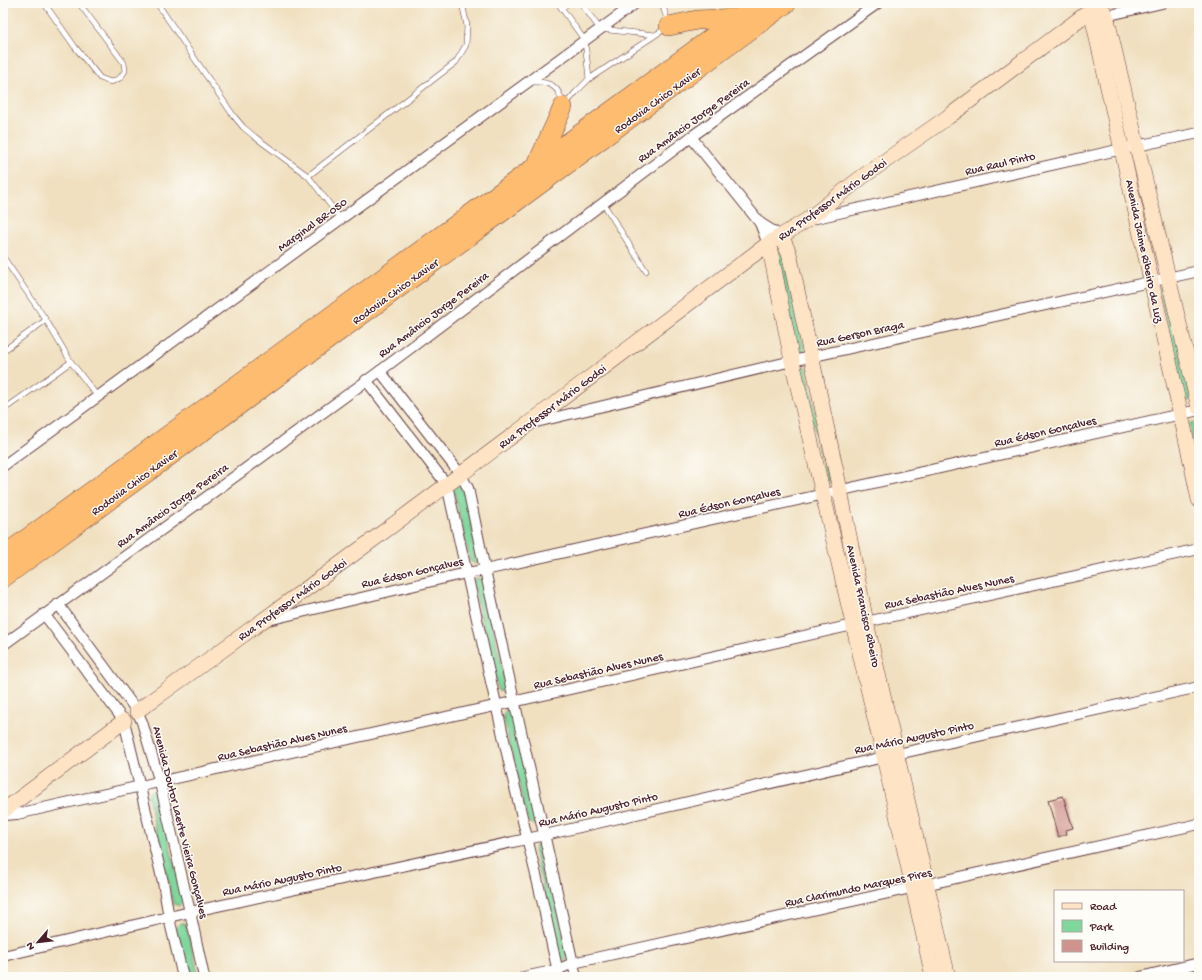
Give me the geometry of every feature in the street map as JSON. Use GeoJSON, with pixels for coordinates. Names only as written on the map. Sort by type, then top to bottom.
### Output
{"type":"FeatureCollection","features":[{"type":"Feature","properties":{"kind":"highway","name":"Rodovia Chico Xavier"},"geometry":{"type":"LineString","coordinates":[[3,556],[759,3]]}},
{"type":"Feature","properties":{"kind":"highway","name":"Rodovia Chico Xavier"},"geometry":{"type":"LineString","coordinates":[[3,578],[787,3]]}},
{"type":"Feature","properties":{"kind":"highway"},"geometry":{"type":"LineString","coordinates":[[662,30],[697,20],[739,18]]}},
{"type":"Feature","properties":{"kind":"highway"},"geometry":{"type":"LineString","coordinates":[[537,165],[564,107]]}},
{"type":"Feature","properties":{"kind":"street","name":"Marginal BR-050"},"geometry":{"type":"LineString","coordinates":[[3,466],[636,3]]}},
{"type":"Feature","properties":{"kind":"street","name":"Rua Amâncio Jorge Pereira"},"geometry":{"type":"LineString","coordinates":[[3,645],[380,371],[691,137],[878,3]]}},
{"type":"Feature","properties":{"kind":"street"},"geometry":{"type":"LineString","coordinates":[[1096,8],[1162,3]]}},
{"type":"Feature","properties":{"kind":"street","name":"Avenida Jaime Ribeiro da Luz"},"geometry":{"type":"LineString","coordinates":[[1096,8],[1137,146],[1199,409]]}},
{"type":"Feature","properties":{"kind":"street","name":"Avenida Jaime Ribeiro da Luz"},"geometry":{"type":"LineString","coordinates":[[1096,8],[1122,149],[1182,414],[1199,500]]}},
{"type":"Feature","properties":{"kind":"street","name":"Rua Professor Mário Godoi"},"geometry":{"type":"LineString","coordinates":[[3,811],[137,711],[462,475],[768,244],[807,220],[862,177],[948,117],[1096,8]]}},
{"type":"Feature","properties":{"kind":"street","name":"Rua Raul Pinto"},"geometry":{"type":"LineString","coordinates":[[807,220],[1199,133]]}},
{"type":"Feature","properties":{"kind":"street"},"geometry":{"type":"LineString","coordinates":[[691,137],[760,223],[768,244]]}},
{"type":"Feature","properties":{"kind":"street"},"geometry":{"type":"LineString","coordinates":[[760,223],[781,236]]}},
{"type":"Feature","properties":{"kind":"street","name":"Avenida Francisco Ribeiro"},"geometry":{"type":"LineString","coordinates":[[781,236],[789,253],[840,490],[860,624]]}},
{"type":"Feature","properties":{"kind":"street","name":"Avenida Francisco Ribeiro"},"geometry":{"type":"LineString","coordinates":[[768,244],[792,361],[824,494],[860,624],[891,756],[919,887],[933,977]]}},
{"type":"Feature","properties":{"kind":"street","name":"Rua Gerson Braga"},"geometry":{"type":"LineString","coordinates":[[528,424],[792,361],[1199,271]]}},
{"type":"Feature","properties":{"kind":"street"},"geometry":{"type":"LineString","coordinates":[[380,371],[462,475],[468,488],[576,977]]}},
{"type":"Feature","properties":{"kind":"street"},"geometry":{"type":"LineString","coordinates":[[366,380],[447,485],[558,973]]}},
{"type":"Feature","properties":{"kind":"street","name":"Rua Édson Gonçalves"},"geometry":{"type":"LineString","coordinates":[[264,620],[466,573],[485,570],[1199,409]]}},
{"type":"Feature","properties":{"kind":"street","name":"Rua Sebastião Alves Nunes"},"geometry":{"type":"LineString","coordinates":[[3,815],[17,814],[160,783],[860,624],[1199,549]]}},
{"type":"Feature","properties":{"kind":"street","name":"Avenida Doutor Laerte Vieira Gonçalves"},"geometry":{"type":"LineString","coordinates":[[58,604],[137,711],[142,722],[160,783],[204,977]]}},
{"type":"Feature","properties":{"kind":"street"},"geometry":{"type":"LineString","coordinates":[[44,614],[124,721],[163,882],[169,918],[183,977]]}},
{"type":"Feature","properties":{"kind":"street","name":"Rua Mário Augusto Pinto"},"geometry":{"type":"LineString","coordinates":[[3,956],[190,912],[545,835],[1199,687]]}},
{"type":"Feature","properties":{"kind":"street","name":"Rua Clarimundo Marques Pires"},"geometry":{"type":"LineString","coordinates":[[524,977],[558,973],[573,963],[1199,824]]}},
{"type":"Feature","properties":{"kind":"street","name":"Avenida Francisco Ribeiro"},"geometry":{"type":"LineString","coordinates":[[919,887],[948,977]]}},
{"type":"Feature","properties":{"kind":"street"},"geometry":{"type":"LineString","coordinates":[[1140,977],[1199,963]]}},
{"type":"Feature","properties":{"kind":"lane"},"geometry":{"type":"LineString","coordinates":[[44,3],[75,47],[100,78],[111,82],[120,78],[125,71],[124,63],[79,3]]}},
{"type":"Feature","properties":{"kind":"lane"},"geometry":{"type":"LineString","coordinates":[[157,3],[233,115],[243,127],[308,176],[341,219]]}},
{"type":"Feature","properties":{"kind":"lane"},"geometry":{"type":"LineString","coordinates":[[308,176],[456,62],[466,45],[467,26],[462,3]]}},
{"type":"Feature","properties":{"kind":"lane"},"geometry":{"type":"LineString","coordinates":[[558,3],[585,41],[589,79]]}},
{"type":"Feature","properties":{"kind":"lane"},"geometry":{"type":"LineString","coordinates":[[562,8],[568,3]]}},
{"type":"Feature","properties":{"kind":"lane"},"geometry":{"type":"LineString","coordinates":[[581,3],[600,29],[662,30]]}},
{"type":"Feature","properties":{"kind":"lane"},"geometry":{"type":"LineString","coordinates":[[662,3],[662,30]]}},
{"type":"Feature","properties":{"kind":"lane"},"geometry":{"type":"LineString","coordinates":[[564,107],[589,79],[662,30]]}},
{"type":"Feature","properties":{"kind":"lane"},"geometry":{"type":"LineString","coordinates":[[528,82],[545,82],[551,84],[561,96],[564,107]]}},
{"type":"Feature","properties":{"kind":"lane"},"geometry":{"type":"LineString","coordinates":[[603,203],[646,271]]}},
{"type":"Feature","properties":{"kind":"lane"},"geometry":{"type":"LineString","coordinates":[[3,257],[46,320],[71,362],[98,397]]}},
{"type":"Feature","properties":{"kind":"lane"},"geometry":{"type":"LineString","coordinates":[[3,352],[46,320]]}},
{"type":"Feature","properties":{"kind":"lane"},"geometry":{"type":"LineString","coordinates":[[3,410],[71,362]]}},
{"type":"Feature","properties":{"kind":"green space"},"geometry":{"type":"Polygon","coordinates":[[[777,251],[782,251],[805,352],[801,355],[798,354],[777,251]]]}},
{"type":"Feature","properties":{"kind":"green space"},"geometry":{"type":"Polygon","coordinates":[[[1162,285],[1165,286],[1191,399],[1188,401],[1184,401],[1159,288],[1162,285]]]}},
{"type":"Feature","properties":{"kind":"green space"},"geometry":{"type":"Polygon","coordinates":[[[803,366],[806,367],[830,482],[827,481],[800,369],[803,366]]]}},
{"type":"Feature","properties":{"kind":"green space"},"geometry":{"type":"Polygon","coordinates":[[[1193,422],[1199,425],[1199,478],[1190,424],[1193,422]]]}},
{"type":"Feature","properties":{"kind":"green space"},"geometry":{"type":"Polygon","coordinates":[[[458,485],[464,488],[479,562],[476,564],[470,561],[454,491],[455,487],[458,485]]]}},
{"type":"Feature","properties":{"kind":"green space"},"geometry":{"type":"Polygon","coordinates":[[[476,578],[480,578],[483,581],[507,691],[504,693],[498,690],[473,583],[476,578]]]}},
{"type":"Feature","properties":{"kind":"green space"},"geometry":{"type":"Polygon","coordinates":[[[506,710],[510,710],[513,713],[537,823],[534,825],[528,822],[503,716],[506,710]]]}},
{"type":"Feature","properties":{"kind":"green space"},"geometry":{"type":"Polygon","coordinates":[[[151,790],[157,793],[183,900],[179,906],[173,903],[148,796],[148,793],[151,790]]]}},
{"type":"Feature","properties":{"kind":"green space"},"geometry":{"type":"Polygon","coordinates":[[[537,844],[544,847],[568,957],[565,960],[559,957],[534,850],[537,844]]]}},
{"type":"Feature","properties":{"kind":"green space"},"geometry":{"type":"Polygon","coordinates":[[[180,923],[184,923],[186,925],[199,977],[188,977],[176,928],[180,923]]]}},
{"type":"Feature","properties":{"kind":"building"},"geometry":{"type":"Polygon","coordinates":[[[1063,796],[1073,828],[1066,830],[1067,834],[1058,837],[1048,800],[1063,796]]]}}]}
